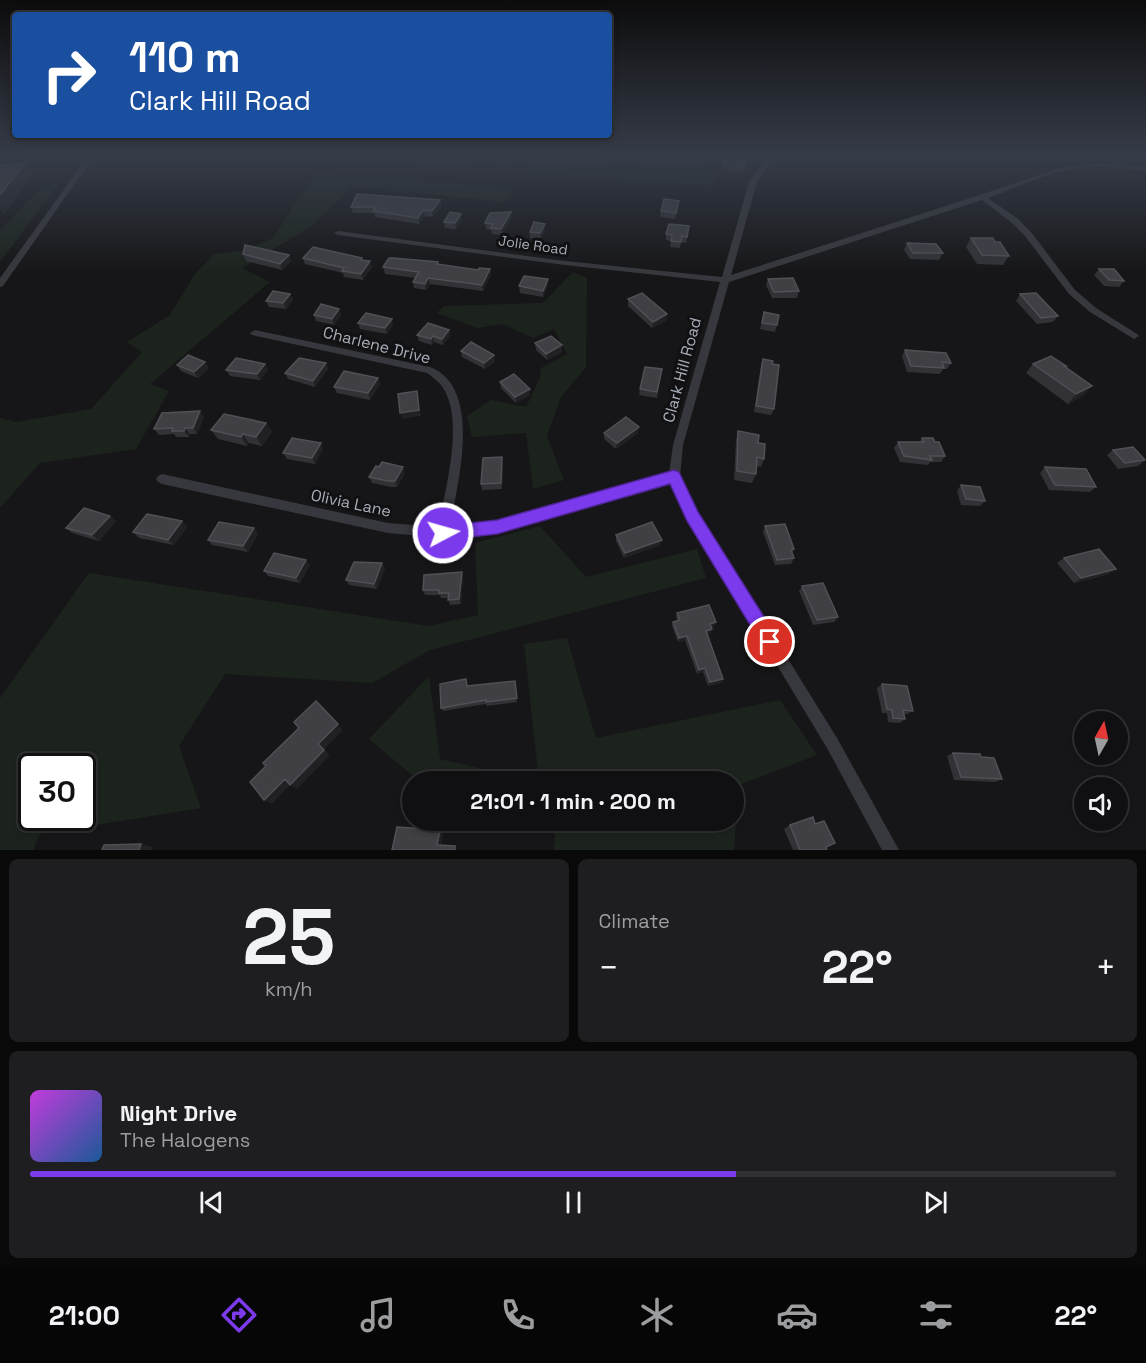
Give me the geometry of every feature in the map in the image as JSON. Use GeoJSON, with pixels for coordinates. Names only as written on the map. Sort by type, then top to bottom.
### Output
{"type":"FeatureCollection","features":[{"type":"Feature","properties":{"kind":"street"},"geometry":{"type":"LineString","coordinates":[[0,284],[64,195]]}},
{"type":"Feature","properties":{"kind":"street","name":"Clark Hill Road"},"geometry":{"type":"LineString","coordinates":[[674,476],[678,445],[749,195]]}},
{"type":"Feature","properties":{"kind":"street"},"geometry":{"type":"LineString","coordinates":[[725,280],[989,195]]}},
{"type":"Feature","properties":{"kind":"street"},"geometry":{"type":"LineString","coordinates":[[983,197],[1022,228],[1072,292],[1093,310],[1134,336]]}},
{"type":"Feature","properties":{"kind":"street","name":"Jolie Road"},"geometry":{"type":"LineString","coordinates":[[338,233],[565,263],[725,280]]}},
{"type":"Feature","properties":{"kind":"street","name":"Charlene Drive"},"geometry":{"type":"LineString","coordinates":[[255,333],[430,370],[447,385],[456,406],[458,435],[443,533]]}},
{"type":"Feature","properties":{"kind":"street"},"geometry":{"type":"LineString","coordinates":[[674,476],[693,516],[832,743],[891,850]]}},
{"type":"Feature","properties":{"kind":"street","name":"Olivia Lane"},"geometry":{"type":"LineString","coordinates":[[162,479],[388,528],[443,533],[497,527],[674,476]]}},
{"type":"Feature","properties":{"kind":"shaded area"},"geometry":{"type":"Polygon","coordinates":[[[35,195],[50,195],[0,261],[0,230],[35,195]]]}},
{"type":"Feature","properties":{"kind":"shaded area"},"geometry":{"type":"Polygon","coordinates":[[[301,195],[343,195],[312,226],[242,268],[270,282],[150,384],[169,391],[136,449],[40,463],[0,508],[0,418],[16,422],[91,409],[142,352],[127,342],[170,315],[195,274],[214,254],[246,250],[273,238],[301,195]]]}},
{"type":"Feature","properties":{"kind":"shaded area"},"geometry":{"type":"Polygon","coordinates":[[[435,195],[510,195],[505,202],[435,195]]]}},
{"type":"Feature","properties":{"kind":"shaded area"},"geometry":{"type":"Polygon","coordinates":[[[573,272],[587,278],[586,367],[561,397],[547,436],[564,480],[533,489],[526,433],[472,437],[467,416],[491,400],[526,407],[540,378],[541,368],[567,354],[554,329],[533,338],[503,324],[477,328],[437,313],[444,306],[543,303],[573,272]]]}},
{"type":"Feature","properties":{"kind":"shaded area"},"geometry":{"type":"Polygon","coordinates":[[[540,526],[586,577],[697,549],[706,578],[430,650],[372,683],[225,674],[179,746],[201,808],[96,825],[96,753],[18,753],[18,831],[59,831],[40,834],[33,850],[0,850],[0,698],[89,573],[428,626],[478,615],[475,543],[540,526]]]}},
{"type":"Feature","properties":{"kind":"shaded area"},"geometry":{"type":"Polygon","coordinates":[[[567,638],[596,738],[780,700],[817,755],[744,783],[744,771],[538,771],[524,644],[567,638]]]}},
{"type":"Feature","properties":{"kind":"shaded area"},"geometry":{"type":"Polygon","coordinates":[[[429,676],[440,759],[492,771],[407,771],[369,739],[429,676]]]}},
{"type":"Feature","properties":{"kind":"shaded area"},"geometry":{"type":"Polygon","coordinates":[[[555,831],[735,831],[734,850],[554,850],[555,831]]]}},
{"type":"Feature","properties":{"kind":"building"},"geometry":{"type":"Polygon","coordinates":[[[357,195],[440,200],[432,211],[423,210],[418,218],[373,211],[376,207],[351,207],[357,195]]]}},
{"type":"Feature","properties":{"kind":"building"},"geometry":{"type":"Polygon","coordinates":[[[664,199],[679,201],[676,213],[661,211],[664,199]]]}},
{"type":"Feature","properties":{"kind":"building"},"geometry":{"type":"Polygon","coordinates":[[[450,212],[461,214],[455,223],[444,222],[450,212]]]}},
{"type":"Feature","properties":{"kind":"building"},"geometry":{"type":"Polygon","coordinates":[[[511,212],[501,229],[491,228],[493,224],[485,223],[490,213],[511,212]]]}},
{"type":"Feature","properties":{"kind":"building"},"geometry":{"type":"Polygon","coordinates":[[[534,222],[545,224],[540,233],[530,232],[534,222]]]}},
{"type":"Feature","properties":{"kind":"building"},"geometry":{"type":"Polygon","coordinates":[[[669,224],[689,226],[687,237],[682,236],[681,242],[671,241],[672,235],[666,234],[669,224]]]}},
{"type":"Feature","properties":{"kind":"building"},"geometry":{"type":"Polygon","coordinates":[[[971,238],[993,238],[995,242],[1000,242],[1009,256],[982,255],[971,238]]]}},
{"type":"Feature","properties":{"kind":"building"},"geometry":{"type":"Polygon","coordinates":[[[907,243],[936,244],[943,253],[913,253],[907,243]]]}},
{"type":"Feature","properties":{"kind":"building"},"geometry":{"type":"Polygon","coordinates":[[[245,245],[289,255],[280,264],[243,254],[245,245]]]}},
{"type":"Feature","properties":{"kind":"building"},"geometry":{"type":"Polygon","coordinates":[[[313,247],[370,261],[361,274],[342,271],[344,268],[303,258],[313,247]]]}},
{"type":"Feature","properties":{"kind":"building"},"geometry":{"type":"Polygon","coordinates":[[[389,258],[438,262],[437,264],[478,270],[479,268],[490,269],[482,285],[428,278],[425,284],[413,282],[419,272],[383,267],[389,258]]]}},
{"type":"Feature","properties":{"kind":"building"},"geometry":{"type":"Polygon","coordinates":[[[1099,269],[1114,269],[1124,281],[1109,280],[1099,269]]]}},
{"type":"Feature","properties":{"kind":"building"},"geometry":{"type":"Polygon","coordinates":[[[524,276],[548,279],[543,291],[519,286],[524,276]]]}},
{"type":"Feature","properties":{"kind":"building"},"geometry":{"type":"Polygon","coordinates":[[[793,278],[799,291],[774,292],[768,279],[793,278]]]}},
{"type":"Feature","properties":{"kind":"building"},"geometry":{"type":"Polygon","coordinates":[[[273,291],[290,294],[283,303],[266,301],[273,291]]]}},
{"type":"Feature","properties":{"kind":"building"},"geometry":{"type":"Polygon","coordinates":[[[642,293],[667,314],[653,322],[628,299],[642,293]]]}},
{"type":"Feature","properties":{"kind":"building"},"geometry":{"type":"Polygon","coordinates":[[[1036,293],[1058,316],[1041,318],[1020,294],[1036,293]]]}},
{"type":"Feature","properties":{"kind":"building"},"geometry":{"type":"Polygon","coordinates":[[[321,304],[339,309],[332,319],[314,315],[321,304]]]}},
{"type":"Feature","properties":{"kind":"building"},"geometry":{"type":"Polygon","coordinates":[[[764,312],[779,315],[777,325],[762,323],[764,312]]]}},
{"type":"Feature","properties":{"kind":"building"},"geometry":{"type":"Polygon","coordinates":[[[366,313],[392,319],[385,328],[358,323],[366,313]]]}},
{"type":"Feature","properties":{"kind":"building"},"geometry":{"type":"Polygon","coordinates":[[[428,323],[449,330],[442,339],[417,335],[428,323]]]}},
{"type":"Feature","properties":{"kind":"building"},"geometry":{"type":"Polygon","coordinates":[[[551,336],[562,345],[546,354],[535,343],[551,336]]]}},
{"type":"Feature","properties":{"kind":"building"},"geometry":{"type":"Polygon","coordinates":[[[471,342],[494,355],[484,363],[461,351],[471,342]]]}},
{"type":"Feature","properties":{"kind":"building"},"geometry":{"type":"Polygon","coordinates":[[[905,350],[946,353],[951,363],[942,362],[944,368],[911,366],[905,350]]]}},
{"type":"Feature","properties":{"kind":"building"},"geometry":{"type":"Polygon","coordinates":[[[188,355],[205,362],[194,372],[177,365],[188,355]]]}},
{"type":"Feature","properties":{"kind":"building"},"geometry":{"type":"Polygon","coordinates":[[[1051,356],[1092,386],[1076,394],[1033,364],[1051,356]]]}},
{"type":"Feature","properties":{"kind":"building"},"geometry":{"type":"Polygon","coordinates":[[[236,358],[265,364],[257,374],[226,370],[236,358]]]}},
{"type":"Feature","properties":{"kind":"building"},"geometry":{"type":"Polygon","coordinates":[[[299,358],[326,363],[313,381],[285,373],[299,358]]]}},
{"type":"Feature","properties":{"kind":"building"},"geometry":{"type":"Polygon","coordinates":[[[763,359],[779,365],[774,409],[756,406],[763,359]]]}},
{"type":"Feature","properties":{"kind":"building"},"geometry":{"type":"Polygon","coordinates":[[[645,367],[662,369],[657,392],[640,389],[645,367]]]}},
{"type":"Feature","properties":{"kind":"building"},"geometry":{"type":"Polygon","coordinates":[[[344,371],[378,378],[368,393],[334,387],[344,371]]]}},
{"type":"Feature","properties":{"kind":"building"},"geometry":{"type":"Polygon","coordinates":[[[514,374],[530,389],[515,397],[500,382],[514,374]]]}},
{"type":"Feature","properties":{"kind":"building"},"geometry":{"type":"Polygon","coordinates":[[[417,391],[419,410],[400,413],[398,394],[417,391]]]}},
{"type":"Feature","properties":{"kind":"building"},"geometry":{"type":"Polygon","coordinates":[[[200,411],[193,428],[185,428],[184,431],[172,431],[173,428],[154,429],[162,413],[200,411]]]}},
{"type":"Feature","properties":{"kind":"building"},"geometry":{"type":"Polygon","coordinates":[[[224,414],[266,423],[256,437],[243,434],[241,437],[211,430],[224,414]]]}},
{"type":"Feature","properties":{"kind":"building"},"geometry":{"type":"Polygon","coordinates":[[[626,417],[639,427],[617,443],[604,433],[626,417]]]}},
{"type":"Feature","properties":{"kind":"building"},"geometry":{"type":"Polygon","coordinates":[[[738,431],[759,435],[758,443],[765,444],[764,459],[757,457],[756,474],[737,471],[738,431]]]}},
{"type":"Feature","properties":{"kind":"building"},"geometry":{"type":"Polygon","coordinates":[[[292,438],[321,443],[312,458],[283,453],[292,438]]]}},
{"type":"Feature","properties":{"kind":"building"},"geometry":{"type":"Polygon","coordinates":[[[922,438],[933,438],[935,442],[939,442],[945,456],[930,456],[932,460],[904,456],[898,442],[924,442],[922,438]]]}},
{"type":"Feature","properties":{"kind":"building"},"geometry":{"type":"Polygon","coordinates":[[[1133,447],[1145,460],[1125,463],[1113,450],[1133,447]]]}},
{"type":"Feature","properties":{"kind":"building"},"geometry":{"type":"Polygon","coordinates":[[[502,457],[501,483],[481,484],[483,458],[502,457]]]}},
{"type":"Feature","properties":{"kind":"building"},"geometry":{"type":"Polygon","coordinates":[[[382,462],[403,467],[395,481],[369,477],[376,466],[379,467],[382,462]]]}},
{"type":"Feature","properties":{"kind":"building"},"geometry":{"type":"Polygon","coordinates":[[[1045,467],[1086,469],[1096,487],[1055,485],[1045,467]]]}},
{"type":"Feature","properties":{"kind":"building"},"geometry":{"type":"Polygon","coordinates":[[[961,485],[980,487],[985,501],[966,499],[961,485]]]}},
{"type":"Feature","properties":{"kind":"building"},"geometry":{"type":"Polygon","coordinates":[[[84,508],[110,516],[92,535],[66,528],[84,508]]]}},
{"type":"Feature","properties":{"kind":"building"},"geometry":{"type":"Polygon","coordinates":[[[147,514],[182,521],[168,540],[133,532],[147,514]]]}},
{"type":"Feature","properties":{"kind":"building"},"geometry":{"type":"Polygon","coordinates":[[[219,522],[254,528],[243,546],[208,540],[219,522]]]}},
{"type":"Feature","properties":{"kind":"building"},"geometry":{"type":"Polygon","coordinates":[[[652,522],[662,540],[625,553],[616,535],[652,522]]]}},
{"type":"Feature","properties":{"kind":"building"},"geometry":{"type":"Polygon","coordinates":[[[785,524],[794,549],[791,550],[794,558],[777,560],[765,526],[785,524]]]}},
{"type":"Feature","properties":{"kind":"building"},"geometry":{"type":"Polygon","coordinates":[[[1099,549],[1116,569],[1081,578],[1064,558],[1099,549]]]}},
{"type":"Feature","properties":{"kind":"building"},"geometry":{"type":"Polygon","coordinates":[[[274,553],[306,560],[296,578],[264,571],[274,553]]]}},
{"type":"Feature","properties":{"kind":"building"},"geometry":{"type":"Polygon","coordinates":[[[354,562],[382,563],[374,584],[346,580],[354,562]]]}},
{"type":"Feature","properties":{"kind":"building"},"geometry":{"type":"Polygon","coordinates":[[[462,572],[459,599],[448,600],[449,593],[439,593],[439,590],[423,590],[424,575],[462,572]]]}},
{"type":"Feature","properties":{"kind":"building"},"geometry":{"type":"Polygon","coordinates":[[[823,583],[838,617],[817,620],[802,586],[823,583]]]}},
{"type":"Feature","properties":{"kind":"building"},"geometry":{"type":"Polygon","coordinates":[[[709,605],[716,622],[710,624],[712,629],[706,631],[723,679],[710,682],[705,668],[699,670],[687,636],[679,638],[673,622],[680,620],[677,613],[709,605]]]}},
{"type":"Feature","properties":{"kind":"building"},"geometry":{"type":"Polygon","coordinates":[[[466,679],[467,686],[515,681],[517,698],[486,702],[486,700],[441,708],[440,684],[466,679]]]}},
{"type":"Feature","properties":{"kind":"building"},"geometry":{"type":"Polygon","coordinates":[[[882,684],[907,686],[913,711],[903,710],[905,719],[893,718],[892,710],[887,709],[882,684]]]}},
{"type":"Feature","properties":{"kind":"building"},"geometry":{"type":"Polygon","coordinates":[[[316,701],[338,724],[318,744],[324,750],[290,785],[285,779],[264,800],[250,782],[266,766],[263,763],[299,728],[294,722],[316,701]]]}},
{"type":"Feature","properties":{"kind":"building"},"geometry":{"type":"Polygon","coordinates":[[[953,753],[980,754],[981,757],[994,758],[1002,779],[961,777],[953,753]]]}},
{"type":"Feature","properties":{"kind":"building"},"geometry":{"type":"Polygon","coordinates":[[[813,817],[815,824],[824,821],[835,843],[826,847],[827,850],[800,850],[790,825],[813,817]]]}},
{"type":"Feature","properties":{"kind":"building"},"geometry":{"type":"Polygon","coordinates":[[[397,827],[402,827],[402,831],[440,831],[437,845],[455,846],[455,850],[392,850],[397,827]]]}},
{"type":"Feature","properties":{"kind":"building"},"geometry":{"type":"Polygon","coordinates":[[[141,844],[139,850],[102,850],[104,845],[141,844]]]}},
{"type":"Feature","properties":{"kind":"route"},"geometry":{"type":"LineString","coordinates":[[443,533],[497,527],[674,476],[693,516],[770,642]]}}]}
